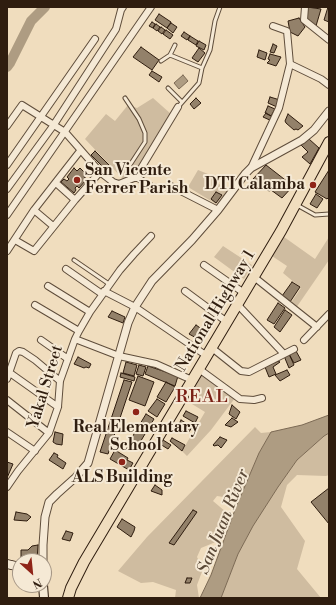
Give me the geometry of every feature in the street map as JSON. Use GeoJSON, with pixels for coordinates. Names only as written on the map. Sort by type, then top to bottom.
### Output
{"type":"FeatureCollection","features":[{"type":"Feature","properties":{"kind":"highway","name":"National Highway 1"},"geometry":{"type":"LineString","coordinates":[[68,598],[71,588],[84,562],[238,305],[296,204],[329,142]]}},
{"type":"Feature","properties":{"kind":"street"},"geometry":{"type":"LineString","coordinates":[[7,189],[52,126],[116,29],[121,10],[124,7]]}},
{"type":"Feature","properties":{"kind":"street"},"geometry":{"type":"LineString","coordinates":[[7,215],[150,7]]}},
{"type":"Feature","properties":{"kind":"street"},"geometry":{"type":"LineString","coordinates":[[305,7],[304,20],[329,39]]}},
{"type":"Feature","properties":{"kind":"street"},"geometry":{"type":"LineString","coordinates":[[252,168],[279,108],[290,64],[287,31],[273,26]]}},
{"type":"Feature","properties":{"kind":"street"},"geometry":{"type":"LineString","coordinates":[[7,165],[95,39]]}},
{"type":"Feature","properties":{"kind":"street"},"geometry":{"type":"LineString","coordinates":[[290,64],[321,79],[329,85]]}},
{"type":"Feature","properties":{"kind":"street"},"geometry":{"type":"LineString","coordinates":[[7,126],[22,105],[52,126],[64,132],[100,172],[113,182],[119,184],[130,179],[138,178],[160,189],[171,186],[218,210]]}},
{"type":"Feature","properties":{"kind":"street"},"geometry":{"type":"LineString","coordinates":[[138,178],[140,170],[180,105]]}},
{"type":"Feature","properties":{"kind":"street"},"geometry":{"type":"LineString","coordinates":[[43,553],[45,517],[49,502],[76,477],[88,463],[128,323],[135,307],[152,281],[192,240],[218,210],[245,174],[252,168],[302,140],[314,130],[329,111]]}},
{"type":"Feature","properties":{"kind":"street"},"geometry":{"type":"LineString","coordinates":[[7,252],[34,210],[80,151]]}},
{"type":"Feature","properties":{"kind":"street"},"geometry":{"type":"LineString","coordinates":[[15,240],[34,251],[53,226],[100,172]]}},
{"type":"Feature","properties":{"kind":"street"},"geometry":{"type":"LineString","coordinates":[[56,183],[75,200]]}},
{"type":"Feature","properties":{"kind":"street"},"geometry":{"type":"LineString","coordinates":[[34,210],[53,226]]}},
{"type":"Feature","properties":{"kind":"street","name":"Yakal Street"},"geometry":{"type":"LineString","coordinates":[[7,487],[49,433],[58,407],[60,381],[79,331],[103,293],[134,254],[151,236]]}},
{"type":"Feature","properties":{"kind":"street"},"geometry":{"type":"LineString","coordinates":[[204,265],[244,293]]}},
{"type":"Feature","properties":{"kind":"street"},"geometry":{"type":"LineString","coordinates":[[66,269],[103,293],[135,307],[241,370],[249,372],[294,349]]}},
{"type":"Feature","properties":{"kind":"street"},"geometry":{"type":"LineString","coordinates":[[254,277],[317,327]]}},
{"type":"Feature","properties":{"kind":"street"},"geometry":{"type":"LineString","coordinates":[[48,286],[90,312]]}},
{"type":"Feature","properties":{"kind":"street"},"geometry":{"type":"LineString","coordinates":[[186,291],[227,322]]}},
{"type":"Feature","properties":{"kind":"street"},"geometry":{"type":"LineString","coordinates":[[35,305],[79,331]]}},
{"type":"Feature","properties":{"kind":"street"},"geometry":{"type":"LineString","coordinates":[[238,305],[284,354]]}},
{"type":"Feature","properties":{"kind":"street"},"geometry":{"type":"LineString","coordinates":[[304,340],[329,314]]}},
{"type":"Feature","properties":{"kind":"street"},"geometry":{"type":"LineString","coordinates":[[75,339],[119,356],[156,364],[192,380]]}},
{"type":"Feature","properties":{"kind":"street"},"geometry":{"type":"LineString","coordinates":[[41,340],[68,359]]}},
{"type":"Feature","properties":{"kind":"street"},"geometry":{"type":"LineString","coordinates":[[58,407],[8,376],[16,353],[19,351],[24,352],[60,381]]}},
{"type":"Feature","properties":{"kind":"street"},"geometry":{"type":"LineString","coordinates":[[199,369],[240,399],[254,400],[262,398]]}},
{"type":"Feature","properties":{"kind":"street"},"geometry":{"type":"LineString","coordinates":[[7,400],[49,433]]}},
{"type":"Feature","properties":{"kind":"street"},"geometry":{"type":"LineString","coordinates":[[7,432],[35,451]]}},
{"type":"Feature","properties":{"kind":"lane"},"geometry":{"type":"LineString","coordinates":[[168,88],[180,105],[199,83],[202,68],[210,50],[215,21],[220,7]]}},
{"type":"Feature","properties":{"kind":"lane"},"geometry":{"type":"LineString","coordinates":[[161,61],[170,55],[175,45]]}},
{"type":"Feature","properties":{"kind":"lane"},"geometry":{"type":"LineString","coordinates":[[170,55],[202,68]]}},
{"type":"Feature","properties":{"kind":"lane"},"geometry":{"type":"LineString","coordinates":[[126,98],[139,119],[145,133],[145,142],[128,168],[130,179]]}},
{"type":"Feature","properties":{"kind":"lane"},"geometry":{"type":"LineString","coordinates":[[296,204],[315,215],[329,214]]}},
{"type":"Feature","properties":{"kind":"lane"},"geometry":{"type":"LineString","coordinates":[[74,260],[110,284]]}},
{"type":"Feature","properties":{"kind":"shaded area"},"geometry":{"type":"Polygon","coordinates":[[[183,75],[188,81],[179,89],[174,83],[183,75]]]}},
{"type":"Feature","properties":{"kind":"shaded area"},"geometry":{"type":"Polygon","coordinates":[[[153,98],[171,114],[139,165],[135,174],[123,179],[85,139],[106,114],[115,121],[128,105],[137,108],[153,98]]]}},
{"type":"Feature","properties":{"kind":"shaded area"},"geometry":{"type":"Polygon","coordinates":[[[198,170],[208,174],[228,192],[216,204],[188,187],[198,170]]]}},
{"type":"Feature","properties":{"kind":"shaded area"},"geometry":{"type":"Polygon","coordinates":[[[284,237],[315,259],[329,237],[329,260],[296,308],[290,304],[301,288],[283,273],[287,266],[272,256],[284,237]]]}},
{"type":"Feature","properties":{"kind":"shaded area"},"geometry":{"type":"Polygon","coordinates":[[[223,246],[252,265],[244,279],[214,257],[223,246]]]}},
{"type":"Feature","properties":{"kind":"shaded area"},"geometry":{"type":"Polygon","coordinates":[[[202,374],[235,398],[211,430],[187,456],[182,451],[205,412],[187,401],[202,374]]]}},
{"type":"Feature","properties":{"kind":"shaded area"},"geometry":{"type":"Polygon","coordinates":[[[329,415],[329,433],[297,460],[278,487],[253,526],[238,554],[221,598],[200,598],[211,575],[236,507],[259,453],[271,432],[302,425],[329,415]]]}},
{"type":"Feature","properties":{"kind":"shaded area"},"geometry":{"type":"Polygon","coordinates":[[[255,427],[261,433],[271,432],[259,453],[241,496],[230,498],[217,496],[213,501],[226,512],[221,522],[218,541],[201,548],[197,557],[203,569],[197,585],[199,598],[175,598],[176,590],[153,582],[141,583],[118,571],[147,537],[255,427]]]}},
{"type":"Feature","properties":{"kind":"shaded area"},"geometry":{"type":"Polygon","coordinates":[[[329,433],[329,475],[297,475],[287,485],[281,507],[305,541],[297,569],[321,598],[221,598],[238,554],[253,526],[278,487],[297,460],[329,433]]]}},
{"type":"Feature","properties":{"kind":"building"},"geometry":{"type":"Polygon","coordinates":[[[307,7],[321,9],[316,26],[304,20],[307,7]]]}},
{"type":"Feature","properties":{"kind":"building"},"geometry":{"type":"Polygon","coordinates":[[[328,7],[329,8],[329,22],[324,20],[328,7]]]}},
{"type":"Feature","properties":{"kind":"building"},"geometry":{"type":"Polygon","coordinates":[[[159,14],[171,22],[167,28],[155,20],[159,14]]]}},
{"type":"Feature","properties":{"kind":"building"},"geometry":{"type":"Polygon","coordinates":[[[299,18],[305,27],[298,36],[290,32],[288,21],[299,18]]]}},
{"type":"Feature","properties":{"kind":"building"},"geometry":{"type":"Polygon","coordinates":[[[152,22],[155,24],[153,28],[149,26],[152,22]]]}},
{"type":"Feature","properties":{"kind":"building"},"geometry":{"type":"Polygon","coordinates":[[[171,23],[177,27],[173,33],[167,28],[171,23]]]}},
{"type":"Feature","properties":{"kind":"building"},"geometry":{"type":"Polygon","coordinates":[[[156,24],[160,27],[157,31],[153,28],[156,24]]]}},
{"type":"Feature","properties":{"kind":"building"},"geometry":{"type":"Polygon","coordinates":[[[161,27],[165,30],[162,34],[158,31],[161,27]]]}},
{"type":"Feature","properties":{"kind":"building"},"geometry":{"type":"Polygon","coordinates":[[[166,30],[173,35],[170,39],[163,34],[166,30]]]}},
{"type":"Feature","properties":{"kind":"building"},"geometry":{"type":"Polygon","coordinates":[[[184,32],[190,36],[187,40],[181,36],[184,32]]]}},
{"type":"Feature","properties":{"kind":"building"},"geometry":{"type":"Polygon","coordinates":[[[190,36],[198,41],[196,45],[188,40],[190,36]]]}},
{"type":"Feature","properties":{"kind":"building"},"geometry":{"type":"Polygon","coordinates":[[[199,41],[206,45],[204,50],[196,46],[199,41]]]}},
{"type":"Feature","properties":{"kind":"building"},"geometry":{"type":"Polygon","coordinates":[[[273,44],[277,46],[274,53],[270,52],[273,44]]]}},
{"type":"Feature","properties":{"kind":"building"},"geometry":{"type":"Polygon","coordinates":[[[141,47],[159,60],[152,70],[133,57],[141,47]]]}},
{"type":"Feature","properties":{"kind":"building"},"geometry":{"type":"Polygon","coordinates":[[[199,48],[205,53],[198,62],[192,58],[199,48]]]}},
{"type":"Feature","properties":{"kind":"building"},"geometry":{"type":"Polygon","coordinates":[[[259,50],[267,53],[265,60],[257,57],[259,50]]]}},
{"type":"Feature","properties":{"kind":"building"},"geometry":{"type":"Polygon","coordinates":[[[270,54],[281,57],[276,66],[267,63],[270,60],[268,59],[270,54]]]}},
{"type":"Feature","properties":{"kind":"building"},"geometry":{"type":"Polygon","coordinates":[[[152,71],[162,77],[159,82],[149,75],[152,71]]]}},
{"type":"Feature","properties":{"kind":"building"},"geometry":{"type":"Polygon","coordinates":[[[270,97],[280,100],[277,107],[268,103],[270,97]]]}},
{"type":"Feature","properties":{"kind":"building"},"geometry":{"type":"Polygon","coordinates":[[[196,98],[201,103],[194,109],[190,104],[196,98]]]}},
{"type":"Feature","properties":{"kind":"building"},"geometry":{"type":"Polygon","coordinates":[[[268,106],[275,109],[271,116],[265,113],[268,106]]]}},
{"type":"Feature","properties":{"kind":"building"},"geometry":{"type":"Polygon","coordinates":[[[266,113],[273,117],[272,121],[263,117],[266,113]]]}},
{"type":"Feature","properties":{"kind":"building"},"geometry":{"type":"Polygon","coordinates":[[[288,114],[303,126],[298,130],[294,130],[285,121],[288,114]]]}},
{"type":"Feature","properties":{"kind":"building"},"geometry":{"type":"Polygon","coordinates":[[[309,139],[319,148],[310,164],[302,157],[308,152],[301,145],[309,139]]]}},
{"type":"Feature","properties":{"kind":"building"},"geometry":{"type":"Polygon","coordinates":[[[95,151],[111,167],[107,171],[91,155],[95,151]]]}},
{"type":"Feature","properties":{"kind":"building"},"geometry":{"type":"Polygon","coordinates":[[[266,165],[293,186],[282,198],[271,190],[269,191],[253,179],[266,165]]]}},
{"type":"Feature","properties":{"kind":"building","name":"San Vicente Ferrer Parish"},"geometry":{"type":"Polygon","coordinates":[[[74,168],[77,171],[80,168],[86,174],[84,177],[87,179],[79,188],[77,186],[75,188],[76,190],[74,193],[61,182],[64,179],[67,181],[69,179],[67,177],[74,168]]]}},
{"type":"Feature","properties":{"kind":"building"},"geometry":{"type":"Polygon","coordinates":[[[329,170],[329,197],[327,199],[315,192],[329,170]]]}},
{"type":"Feature","properties":{"kind":"building"},"geometry":{"type":"Polygon","coordinates":[[[216,192],[222,195],[216,203],[211,199],[216,192]]]}},
{"type":"Feature","properties":{"kind":"building"},"geometry":{"type":"Polygon","coordinates":[[[316,194],[323,199],[317,208],[310,204],[316,194]]]}},
{"type":"Feature","properties":{"kind":"building"},"geometry":{"type":"Polygon","coordinates":[[[292,282],[300,287],[290,302],[282,296],[292,282]]]}},
{"type":"Feature","properties":{"kind":"building"},"geometry":{"type":"Polygon","coordinates":[[[278,303],[285,308],[274,324],[267,320],[278,303]]]}},
{"type":"Feature","properties":{"kind":"building"},"geometry":{"type":"Polygon","coordinates":[[[285,310],[292,315],[280,332],[274,327],[285,310]]]}},
{"type":"Feature","properties":{"kind":"building"},"geometry":{"type":"Polygon","coordinates":[[[112,311],[125,317],[123,323],[108,317],[112,311]]]}},
{"type":"Feature","properties":{"kind":"building"},"geometry":{"type":"Polygon","coordinates":[[[196,325],[206,332],[200,340],[189,334],[196,325]]]}},
{"type":"Feature","properties":{"kind":"building"},"geometry":{"type":"Polygon","coordinates":[[[296,351],[301,360],[294,363],[289,354],[296,351]]]}},
{"type":"Feature","properties":{"kind":"building"},"geometry":{"type":"Polygon","coordinates":[[[289,354],[294,365],[289,368],[284,356],[289,354]]]}},
{"type":"Feature","properties":{"kind":"building"},"geometry":{"type":"Polygon","coordinates":[[[78,357],[91,364],[89,368],[84,368],[74,364],[78,357]]]}},
{"type":"Feature","properties":{"kind":"building"},"geometry":{"type":"Polygon","coordinates":[[[278,361],[280,362],[273,367],[276,374],[269,377],[265,367],[278,361]]]}},
{"type":"Feature","properties":{"kind":"building"},"geometry":{"type":"Polygon","coordinates":[[[126,362],[137,365],[134,376],[123,373],[126,362]]]}},
{"type":"Feature","properties":{"kind":"building"},"geometry":{"type":"Polygon","coordinates":[[[139,365],[146,367],[143,376],[136,374],[139,365]]]}},
{"type":"Feature","properties":{"kind":"building"},"geometry":{"type":"Polygon","coordinates":[[[148,366],[178,376],[175,386],[145,374],[148,366]]]}},
{"type":"Feature","properties":{"kind":"building"},"geometry":{"type":"Polygon","coordinates":[[[287,370],[290,375],[280,381],[275,375],[287,370]]]}},
{"type":"Feature","properties":{"kind":"building"},"geometry":{"type":"Polygon","coordinates":[[[121,373],[135,377],[134,381],[120,377],[121,373]]]}},
{"type":"Feature","properties":{"kind":"building"},"geometry":{"type":"Polygon","coordinates":[[[138,376],[154,382],[145,406],[129,400],[138,376]]]}},
{"type":"Feature","properties":{"kind":"building"},"geometry":{"type":"Polygon","coordinates":[[[124,380],[132,382],[108,454],[100,452],[124,380]]]}},
{"type":"Feature","properties":{"kind":"building"},"geometry":{"type":"Polygon","coordinates":[[[166,382],[175,387],[166,402],[157,397],[166,382]]]}},
{"type":"Feature","properties":{"kind":"building"},"geometry":{"type":"Polygon","coordinates":[[[157,399],[165,404],[157,417],[148,411],[157,399]]]}},
{"type":"Feature","properties":{"kind":"building"},"geometry":{"type":"Polygon","coordinates":[[[232,405],[240,412],[236,419],[229,414],[232,405]]]}},
{"type":"Feature","properties":{"kind":"building"},"geometry":{"type":"Polygon","coordinates":[[[186,411],[198,417],[195,423],[183,416],[186,411]]]}},
{"type":"Feature","properties":{"kind":"building"},"geometry":{"type":"Polygon","coordinates":[[[146,414],[154,419],[139,444],[131,439],[146,414]]]}},
{"type":"Feature","properties":{"kind":"building"},"geometry":{"type":"Polygon","coordinates":[[[232,418],[238,422],[231,427],[225,425],[232,418]]]}},
{"type":"Feature","properties":{"kind":"building"},"geometry":{"type":"Polygon","coordinates":[[[181,420],[192,427],[189,432],[178,426],[181,420]]]}},
{"type":"Feature","properties":{"kind":"building"},"geometry":{"type":"Polygon","coordinates":[[[55,432],[63,434],[62,445],[53,442],[55,432]]]}},
{"type":"Feature","properties":{"kind":"building"},"geometry":{"type":"Polygon","coordinates":[[[220,437],[227,440],[221,448],[218,445],[213,445],[220,437]]]}},
{"type":"Feature","properties":{"kind":"building"},"geometry":{"type":"Polygon","coordinates":[[[172,438],[185,445],[182,451],[170,441],[172,438]]]}},
{"type":"Feature","properties":{"kind":"building"},"geometry":{"type":"Polygon","coordinates":[[[163,440],[171,445],[168,449],[160,444],[163,440]]]}},
{"type":"Feature","properties":{"kind":"building","name":"ALS Building"},"geometry":{"type":"Polygon","coordinates":[[[115,450],[133,463],[129,470],[110,459],[115,450]]]}},
{"type":"Feature","properties":{"kind":"building"},"geometry":{"type":"Polygon","coordinates":[[[54,453],[66,463],[63,469],[49,460],[54,453]]]}},
{"type":"Feature","properties":{"kind":"building"},"geometry":{"type":"Polygon","coordinates":[[[7,462],[13,464],[7,478],[7,462]]]}},
{"type":"Feature","properties":{"kind":"building"},"geometry":{"type":"Polygon","coordinates":[[[155,485],[162,490],[162,495],[151,491],[155,485]]]}},
{"type":"Feature","properties":{"kind":"building"},"geometry":{"type":"Polygon","coordinates":[[[329,488],[329,524],[311,502],[329,488]]]}},
{"type":"Feature","properties":{"kind":"building"},"geometry":{"type":"Polygon","coordinates":[[[193,510],[197,512],[174,545],[169,543],[193,510]]]}},
{"type":"Feature","properties":{"kind":"building"},"geometry":{"type":"Polygon","coordinates":[[[16,512],[27,514],[31,517],[27,521],[14,520],[16,512]]]}},
{"type":"Feature","properties":{"kind":"building"},"geometry":{"type":"Polygon","coordinates":[[[122,519],[135,527],[131,537],[117,527],[122,519]]]}},
{"type":"Feature","properties":{"kind":"building"},"geometry":{"type":"Polygon","coordinates":[[[66,531],[73,533],[70,541],[62,539],[66,531]]]}},
{"type":"Feature","properties":{"kind":"building"},"geometry":{"type":"Polygon","coordinates":[[[38,545],[38,553],[21,553],[21,550],[28,550],[32,546],[38,545]]]}},
{"type":"Feature","properties":{"kind":"building"},"geometry":{"type":"Polygon","coordinates":[[[187,578],[192,578],[190,583],[185,583],[187,578]]]}},
{"type":"Feature","properties":{"kind":"waterway"},"geometry":{"type":"LineString","coordinates":[[7,67],[31,21],[45,7]]}},
{"type":"Feature","properties":{"kind":"place","name":"San Vicente Ferrer Parish"},"geometry":{"type":"Point","coordinates":[77,180]}},
{"type":"Feature","properties":{"kind":"place","name":"DTI Calamba"},"geometry":{"type":"Point","coordinates":[313,185]}},
{"type":"Feature","properties":{"kind":"place","name":"Real Elementary School"},"geometry":{"type":"Point","coordinates":[136,412]}},
{"type":"Feature","properties":{"kind":"place","name":"ALS Building"},"geometry":{"type":"Point","coordinates":[122,462]}},
{"type":"Feature","properties":{"kind":"district","name":"REAL"},"geometry":{"type":"Point","coordinates":[202,398]}},
{"type":"Feature","properties":{"kind":"water label","name":"San Juan River"},"geometry":{"type":"Point","coordinates":[224,522]}}]}
